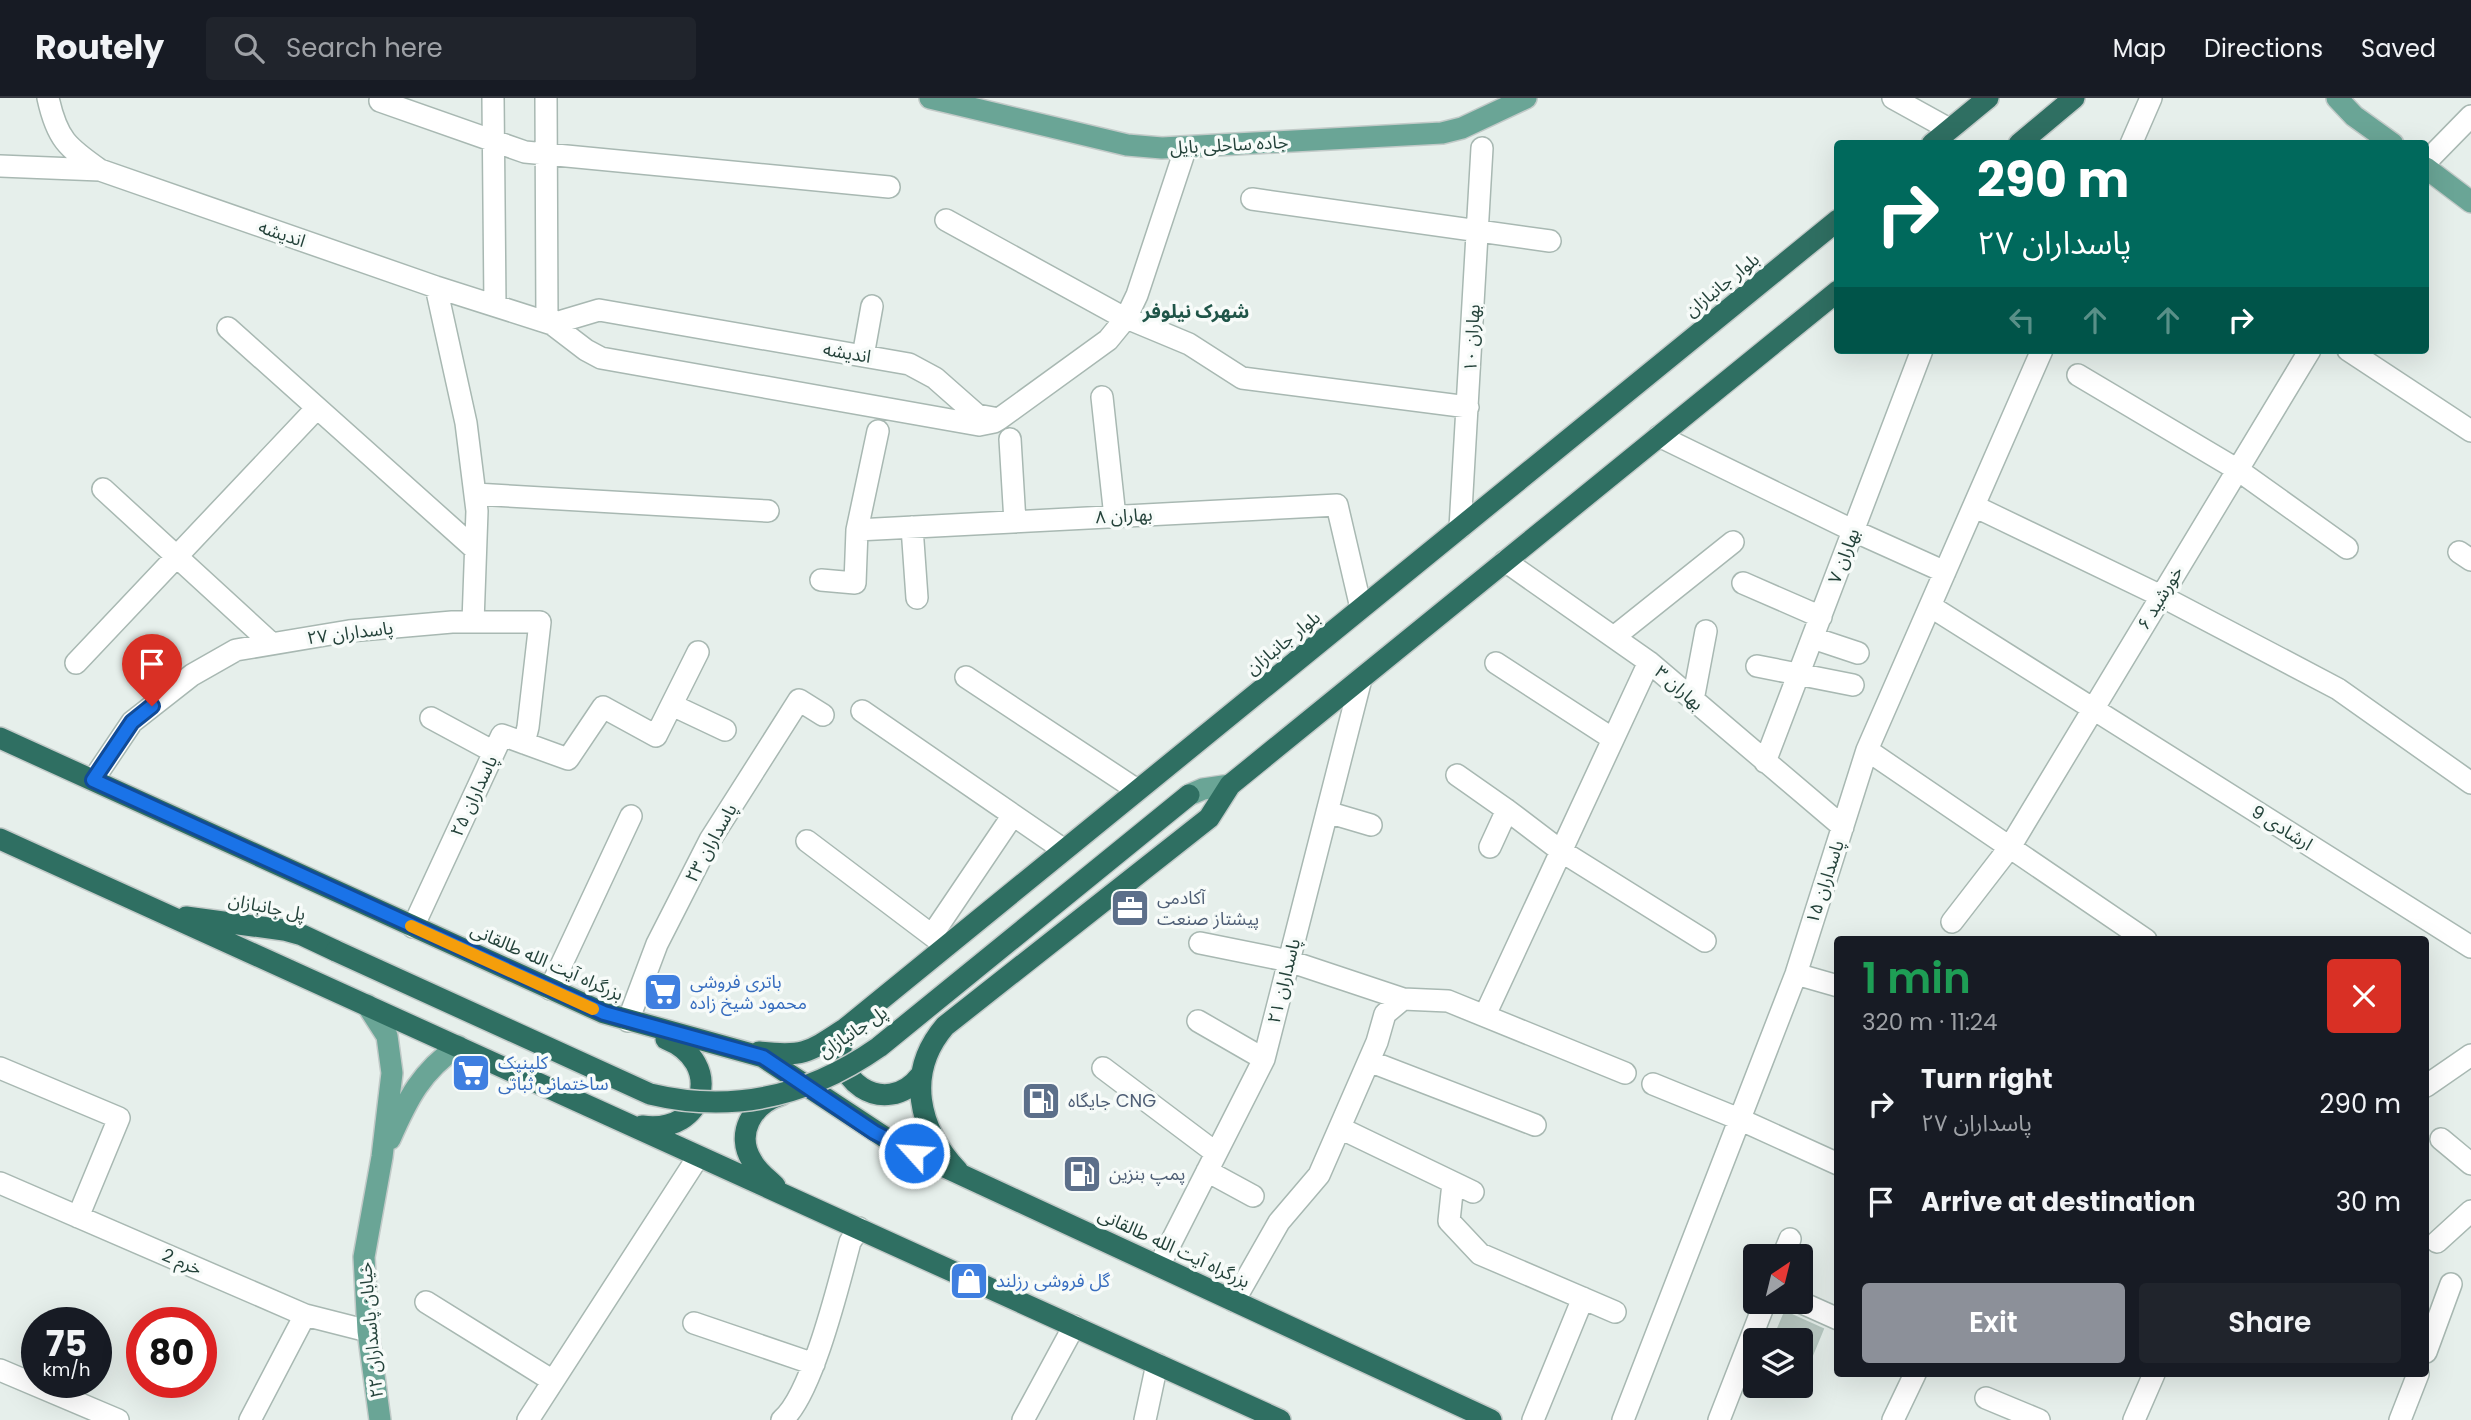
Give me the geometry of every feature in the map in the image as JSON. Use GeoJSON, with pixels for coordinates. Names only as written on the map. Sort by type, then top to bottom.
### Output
{"type":"FeatureCollection","features":[{"type":"Feature","properties":{"kind":"highway"},"geometry":{"type":"LineString","coordinates":[[1933,140],[1938,115],[1988,98]]}},
{"type":"Feature","properties":{"kind":"highway"},"geometry":{"type":"LineString","coordinates":[[2023,140],[2074,98]]}},
{"type":"Feature","properties":{"kind":"highway","name":"بلوار جانبازان"},"geometry":{"type":"LineString","coordinates":[[738,1049],[798,1054],[846,1028],[939,940],[1064,850],[1834,223]]}},
{"type":"Feature","properties":{"kind":"highway"},"geometry":{"type":"LineString","coordinates":[[961,1175],[941,1150],[925,1118],[920,1097],[920,1076],[934,1040],[952,1020],[1209,818],[1230,785],[1834,294]]}},
{"type":"Feature","properties":{"kind":"highway","name":"بزرگراه آیت الله طالقانی"},"geometry":{"type":"LineString","coordinates":[[0,738],[604,1013],[763,1057],[884,1138],[1491,1420]]}},
{"type":"Feature","properties":{"kind":"highway","name":"پل جانبازان"},"geometry":{"type":"LineString","coordinates":[[167,914],[275,928],[302,935],[650,1094],[707,1103],[763,1098],[813,1084],[872,1052],[1189,795]]}},
{"type":"Feature","properties":{"kind":"highway"},"geometry":{"type":"LineString","coordinates":[[0,839],[1280,1420]]}},
{"type":"Feature","properties":{"kind":"highway"},"geometry":{"type":"LineString","coordinates":[[604,1013],[683,1047],[697,1064],[701,1074],[702,1085],[695,1106],[680,1122],[660,1128],[633,1125]]}},
{"type":"Feature","properties":{"kind":"highway"},"geometry":{"type":"LineString","coordinates":[[846,1028],[841,1037],[841,1059],[850,1079],[858,1086],[878,1094],[889,1094],[909,1087],[920,1076]]}},
{"type":"Feature","properties":{"kind":"highway"},"geometry":{"type":"LineString","coordinates":[[783,1194],[756,1167],[745,1142],[751,1116],[772,1098],[789,1094],[807,1097],[884,1138]]}},
{"type":"Feature","properties":{"kind":"main road","name":"جاده ساحلی بایل"},"geometry":{"type":"LineString","coordinates":[[930,98],[1145,147],[1442,133],[1461,128],[1527,98]]}},
{"type":"Feature","properties":{"kind":"main road"},"geometry":{"type":"LineString","coordinates":[[2337,98],[2354,116],[2387,140]]}},
{"type":"Feature","properties":{"kind":"main road"},"geometry":{"type":"LineString","coordinates":[[2429,170],[2471,202]]}},
{"type":"Feature","properties":{"kind":"main road"},"geometry":{"type":"LineString","coordinates":[[1189,795],[1203,789],[1230,785]]}},
{"type":"Feature","properties":{"kind":"main road","name":"خیابان پاسداران ۲۲"},"geometry":{"type":"LineString","coordinates":[[366,1005],[387,1037],[392,1073],[382,1157],[363,1257],[368,1331],[380,1420]]}},
{"type":"Feature","properties":{"kind":"main road","name":"خیابان پاسداران ۲۲"},"geometry":{"type":"LineString","coordinates":[[382,1157],[408,1097],[439,1060],[458,1046]]}},
{"type":"Feature","properties":{"kind":"street","name":"اندیشه"},"geometry":{"type":"LineString","coordinates":[[48,98],[58,132],[73,150],[100,170],[436,288],[550,323],[601,358],[965,414]]}},
{"type":"Feature","properties":{"kind":"street"},"geometry":{"type":"LineString","coordinates":[[493,98],[495,305]]}},
{"type":"Feature","properties":{"kind":"street"},"geometry":{"type":"LineString","coordinates":[[546,98],[550,323]]}},
{"type":"Feature","properties":{"kind":"street"},"geometry":{"type":"LineString","coordinates":[[1893,98],[1938,115]]}},
{"type":"Feature","properties":{"kind":"street"},"geometry":{"type":"LineString","coordinates":[[2133,140],[2151,98]]}},
{"type":"Feature","properties":{"kind":"street"},"geometry":{"type":"LineString","coordinates":[[380,101],[525,152],[889,187]]}},
{"type":"Feature","properties":{"kind":"street"},"geometry":{"type":"LineString","coordinates":[[2429,159],[2471,116]]}},
{"type":"Feature","properties":{"kind":"street"},"geometry":{"type":"LineString","coordinates":[[965,414],[999,419],[1108,340],[1137,295],[1186,147]]}},
{"type":"Feature","properties":{"kind":"street","name":"بهاران ۱۰"},"geometry":{"type":"LineString","coordinates":[[1460,528],[1482,148]]}},
{"type":"Feature","properties":{"kind":"street"},"geometry":{"type":"LineString","coordinates":[[0,166],[100,170]]}},
{"type":"Feature","properties":{"kind":"street"},"geometry":{"type":"LineString","coordinates":[[1252,199],[1550,241]]}},
{"type":"Feature","properties":{"kind":"street"},"geometry":{"type":"LineString","coordinates":[[946,220],[1121,316],[1189,344],[1242,377],[1468,407]]}},
{"type":"Feature","properties":{"kind":"street"},"geometry":{"type":"LineString","coordinates":[[436,288],[466,423],[477,511],[473,622]]}},
{"type":"Feature","properties":{"kind":"street"},"geometry":{"type":"LineString","coordinates":[[863,356],[872,306]]}},
{"type":"Feature","properties":{"kind":"street","name":"اندیشه"},"geometry":{"type":"LineString","coordinates":[[550,323],[609,311],[918,368],[935,378],[965,414]]}},
{"type":"Feature","properties":{"kind":"street"},"geometry":{"type":"LineString","coordinates":[[228,328],[475,550]]}},
{"type":"Feature","properties":{"kind":"street","name":"بهاران ۷"},"geometry":{"type":"LineString","coordinates":[[1765,762],[1920,354]]}},
{"type":"Feature","properties":{"kind":"street","name":"پاسداران ۱۵"},"geometry":{"type":"LineString","coordinates":[[1623,1420],[1796,974],[1867,750],[2040,354]]}},
{"type":"Feature","properties":{"kind":"street","name":"خورشید ۶"},"geometry":{"type":"LineString","coordinates":[[1952,922],[2010,847],[2308,354]]}},
{"type":"Feature","properties":{"kind":"street"},"geometry":{"type":"LineString","coordinates":[[2354,354],[2471,432]]}},
{"type":"Feature","properties":{"kind":"street"},"geometry":{"type":"LineString","coordinates":[[2078,375],[2238,470],[2347,548]]}},
{"type":"Feature","properties":{"kind":"street"},"geometry":{"type":"LineString","coordinates":[[1102,397],[1115,517]]}},
{"type":"Feature","properties":{"kind":"street"},"geometry":{"type":"LineString","coordinates":[[76,663],[316,409]]}},
{"type":"Feature","properties":{"kind":"street"},"geometry":{"type":"LineString","coordinates":[[821,580],[855,583],[857,530],[878,431]]}},
{"type":"Feature","properties":{"kind":"street"},"geometry":{"type":"LineString","coordinates":[[1659,436],[1945,572]]}},
{"type":"Feature","properties":{"kind":"street"},"geometry":{"type":"LineString","coordinates":[[1010,439],[1015,522]]}},
{"type":"Feature","properties":{"kind":"street"},"geometry":{"type":"LineString","coordinates":[[103,489],[272,644]]}},
{"type":"Feature","properties":{"kind":"street"},"geometry":{"type":"LineString","coordinates":[[475,494],[768,511]]}},
{"type":"Feature","properties":{"kind":"street","name":"بهاران ۸"},"geometry":{"type":"LineString","coordinates":[[857,530],[1337,505],[1362,608]]}},
{"type":"Feature","properties":{"kind":"street"},"geometry":{"type":"LineString","coordinates":[[1974,506],[2161,596],[2338,689],[2471,783]]}},
{"type":"Feature","properties":{"kind":"street"},"geometry":{"type":"LineString","coordinates":[[912,527],[917,598]]}},
{"type":"Feature","properties":{"kind":"street"},"geometry":{"type":"LineString","coordinates":[[1614,638],[1733,542]]}},
{"type":"Feature","properties":{"kind":"street","name":"بهاران ۳"},"geometry":{"type":"LineString","coordinates":[[1505,561],[1649,662],[1843,827]]}},
{"type":"Feature","properties":{"kind":"street"},"geometry":{"type":"LineString","coordinates":[[1743,583],[1821,617]]}},
{"type":"Feature","properties":{"kind":"street","name":"ارشادی 9"},"geometry":{"type":"LineString","coordinates":[[1930,606],[2471,947]]}},
{"type":"Feature","properties":{"kind":"street","name":"پاسداران ۲۷"},"geometry":{"type":"LineString","coordinates":[[93,780],[132,722],[192,675],[236,650],[349,631],[473,622],[540,622],[524,743]]}},
{"type":"Feature","properties":{"kind":"street"},"geometry":{"type":"LineString","coordinates":[[1693,700],[1706,631]]}},
{"type":"Feature","properties":{"kind":"street"},"geometry":{"type":"LineString","coordinates":[[1813,638],[1858,653]]}},
{"type":"Feature","properties":{"kind":"street","name":"پاسداران ۲۵"},"geometry":{"type":"LineString","coordinates":[[413,927],[502,735],[569,759],[603,707],[656,736],[698,652]]}},
{"type":"Feature","properties":{"kind":"street"},"geometry":{"type":"LineString","coordinates":[[1485,1015],[1649,662]]}},
{"type":"Feature","properties":{"kind":"street"},"geometry":{"type":"LineString","coordinates":[[1496,663],[1613,739]]}},
{"type":"Feature","properties":{"kind":"street"},"geometry":{"type":"LineString","coordinates":[[1757,666],[1853,685]]}},
{"type":"Feature","properties":{"kind":"street"},"geometry":{"type":"LineString","coordinates":[[966,677],[1137,790]]}},
{"type":"Feature","properties":{"kind":"street","name":"پاسداران ۲۱"},"geometry":{"type":"LineString","coordinates":[[1159,1266],[1264,1059],[1360,679]]}},
{"type":"Feature","properties":{"kind":"street","name":"پاسداران ۲۳"},"geometry":{"type":"LineString","coordinates":[[628,1021],[657,944],[710,840],[799,700],[824,715]]}},
{"type":"Feature","properties":{"kind":"street"},"geometry":{"type":"LineString","coordinates":[[672,705],[726,730]]}},
{"type":"Feature","properties":{"kind":"street"},"geometry":{"type":"LineString","coordinates":[[862,711],[1064,850]]}},
{"type":"Feature","properties":{"kind":"street"},"geometry":{"type":"LineString","coordinates":[[431,718],[494,752]]}},
{"type":"Feature","properties":{"kind":"street"},"geometry":{"type":"LineString","coordinates":[[1867,750],[2140,936]]}},
{"type":"Feature","properties":{"kind":"street"},"geometry":{"type":"LineString","coordinates":[[1457,775],[1561,851],[1706,942]]}},
{"type":"Feature","properties":{"kind":"street"},"geometry":{"type":"LineString","coordinates":[[1490,847],[1507,810]]}},
{"type":"Feature","properties":{"kind":"street"},"geometry":{"type":"LineString","coordinates":[[1327,812],[1371,825]]}},
{"type":"Feature","properties":{"kind":"street"},"geometry":{"type":"LineString","coordinates":[[807,841],[939,940],[1013,815]]}},
{"type":"Feature","properties":{"kind":"street"},"geometry":{"type":"LineString","coordinates":[[550,989],[631,816]]}},
{"type":"Feature","properties":{"kind":"street"},"geometry":{"type":"LineString","coordinates":[[1200,943],[1289,961],[1403,999],[1448,1001],[1625,1073]]}},
{"type":"Feature","properties":{"kind":"street"},"geometry":{"type":"LineString","coordinates":[[1796,974],[1834,985]]}},
{"type":"Feature","properties":{"kind":"street"},"geometry":{"type":"LineString","coordinates":[[1234,1301],[1279,1222],[1319,1175],[1369,1061],[1385,1014],[1403,999]]}},
{"type":"Feature","properties":{"kind":"street"},"geometry":{"type":"LineString","coordinates":[[1198,1021],[1264,1059]]}},
{"type":"Feature","properties":{"kind":"street"},"geometry":{"type":"LineString","coordinates":[[2429,1084],[2471,1055]]}},
{"type":"Feature","properties":{"kind":"street"},"geometry":{"type":"LineString","coordinates":[[1369,1061],[1535,1125]]}},
{"type":"Feature","properties":{"kind":"street"},"geometry":{"type":"LineString","coordinates":[[0,1068],[119,1118],[78,1217]]}},
{"type":"Feature","properties":{"kind":"street"},"geometry":{"type":"LineString","coordinates":[[1103,1068],[1253,1196]]}},
{"type":"Feature","properties":{"kind":"street"},"geometry":{"type":"LineString","coordinates":[[1653,1084],[1834,1162]]}},
{"type":"Feature","properties":{"kind":"street"},"geometry":{"type":"LineString","coordinates":[[1340,1128],[1473,1192]]}},
{"type":"Feature","properties":{"kind":"street"},"geometry":{"type":"LineString","coordinates":[[2441,1139],[2471,1164]]}},
{"type":"Feature","properties":{"kind":"street"},"geometry":{"type":"LineString","coordinates":[[528,1420],[698,1157]]}},
{"type":"Feature","properties":{"kind":"street"},"geometry":{"type":"LineString","coordinates":[[1453,1182],[1449,1221],[1480,1254],[1615,1312]]}},
{"type":"Feature","properties":{"kind":"street","name":"خرم 2"},"geometry":{"type":"LineString","coordinates":[[0,1183],[305,1315],[368,1331]]}},
{"type":"Feature","properties":{"kind":"street"},"geometry":{"type":"LineString","coordinates":[[2437,1242],[2471,1211]]}},
{"type":"Feature","properties":{"kind":"street"},"geometry":{"type":"LineString","coordinates":[[782,1420],[791,1412],[814,1364],[850,1242],[859,1228]]}},
{"type":"Feature","properties":{"kind":"street"},"geometry":{"type":"LineString","coordinates":[[2429,1344],[2451,1284]]}},
{"type":"Feature","properties":{"kind":"street"},"geometry":{"type":"LineString","coordinates":[[1533,1420],[1583,1298]]}},
{"type":"Feature","properties":{"kind":"street"},"geometry":{"type":"LineString","coordinates":[[426,1302],[553,1381]]}},
{"type":"Feature","properties":{"kind":"street"},"geometry":{"type":"LineString","coordinates":[[1813,1308],[1834,1317]]}},
{"type":"Feature","properties":{"kind":"street"},"geometry":{"type":"LineString","coordinates":[[1719,1420],[1760,1314]]}},
{"type":"Feature","properties":{"kind":"street"},"geometry":{"type":"LineString","coordinates":[[250,1420],[305,1315]]}},
{"type":"Feature","properties":{"kind":"street"},"geometry":{"type":"LineString","coordinates":[[694,1323],[814,1364]]}},
{"type":"Feature","properties":{"kind":"street"},"geometry":{"type":"LineString","coordinates":[[1023,1420],[1074,1326]]}},
{"type":"Feature","properties":{"kind":"street"},"geometry":{"type":"LineString","coordinates":[[1144,1420],[1157,1364]]}},
{"type":"Feature","properties":{"kind":"street"},"geometry":{"type":"LineString","coordinates":[[0,1370],[118,1420]]}},
{"type":"Feature","properties":{"kind":"street"},"geometry":{"type":"LineString","coordinates":[[1893,1420],[1914,1377]]}},
{"type":"Feature","properties":{"kind":"street"},"geometry":{"type":"LineString","coordinates":[[2134,1420],[2153,1377]]}},
{"type":"Feature","properties":{"kind":"street"},"geometry":{"type":"LineString","coordinates":[[2400,1420],[2416,1377]]}},
{"type":"Feature","properties":{"kind":"street"},"geometry":{"type":"LineString","coordinates":[[1986,1398],[2039,1420]]}},
{"type":"Feature","properties":{"kind":"building"},"geometry":{"type":"Polygon","coordinates":[[[1784,1314],[1789,1314],[1823,1329],[1813,1353],[1813,1328],[1778,1328],[1784,1314]]]}},
{"type":"Feature","properties":{"kind":"slow traffic"},"geometry":{"type":"LineString","coordinates":[[411,926],[593,1009]]}},
{"type":"Feature","properties":{"kind":"place","name":"آکادمی پیشتاز صنعت"},"geometry":{"type":"Point","coordinates":[1130,908]}},
{"type":"Feature","properties":{"kind":"place","name":"باتری فروشی محمود شیخ زاده"},"geometry":{"type":"Point","coordinates":[663,992]}},
{"type":"Feature","properties":{"kind":"place","name":"کلینیک ساختمانی ثباتی"},"geometry":{"type":"Point","coordinates":[471,1073]}},
{"type":"Feature","properties":{"kind":"place","name":"جایگاه CNG"},"geometry":{"type":"Point","coordinates":[1041,1101]}},
{"type":"Feature","properties":{"kind":"place","name":"پمپ بنزین"},"geometry":{"type":"Point","coordinates":[1082,1174]}},
{"type":"Feature","properties":{"kind":"place","name":"گل فروشی رزلند"},"geometry":{"type":"Point","coordinates":[969,1281]}},
{"type":"Feature","properties":{"kind":"district","name":"شهرک نیلوفر"},"geometry":{"type":"Point","coordinates":[1196,311]}},
{"type":"Feature","properties":{"kind":"route"},"geometry":{"type":"LineString","coordinates":[[152,706],[132,722],[93,780],[604,1013],[763,1057],[874,1132],[914,1153]]}}]}
